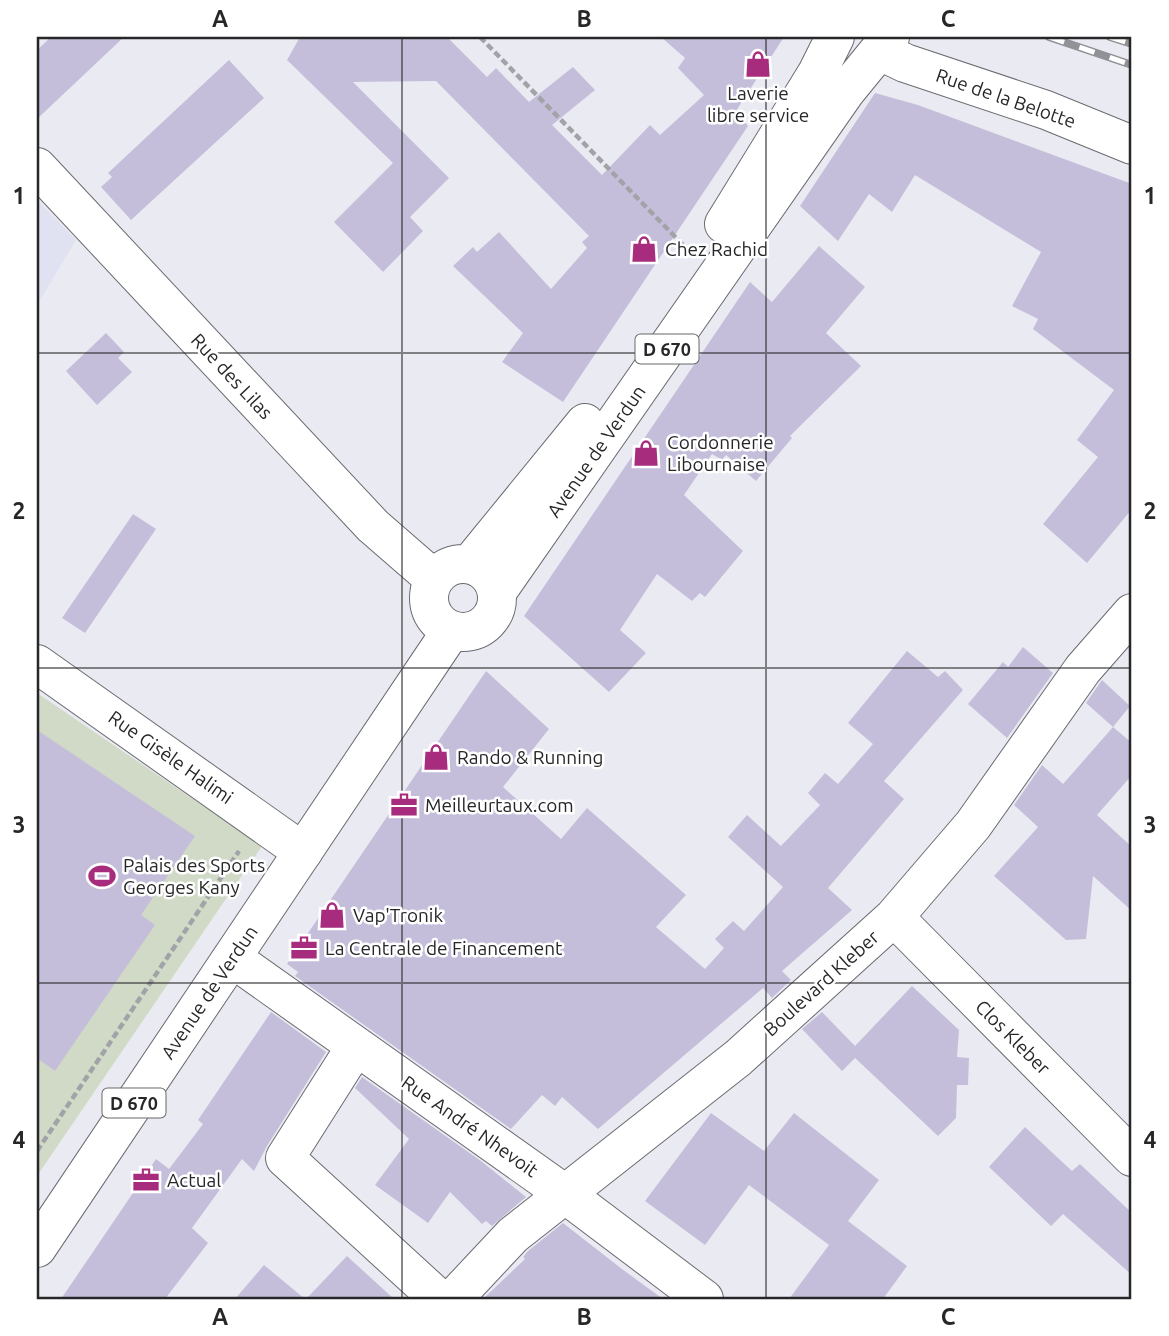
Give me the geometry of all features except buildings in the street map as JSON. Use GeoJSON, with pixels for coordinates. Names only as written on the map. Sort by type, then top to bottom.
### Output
{"type":"FeatureCollection","features":[{"type":"Feature","properties":{"kind":"street","name":"Avenue de Verdun"},"geometry":{"type":"LineString","coordinates":[[470,564],[572,442],[701,262],[817,73],[835,37]]}},
{"type":"Feature","properties":{"kind":"street","name":"Avenue de Verdun"},"geometry":{"type":"LineString","coordinates":[[497,592],[841,98],[885,44]]}},
{"type":"Feature","properties":{"kind":"street","name":"Rue de la Belotte"},"geometry":{"type":"LineString","coordinates":[[885,44],[905,63],[1046,110],[1132,145]]}},
{"type":"Feature","properties":{"kind":"street","name":"Rue des Lilas"},"geometry":{"type":"LineString","coordinates":[[37,167],[373,526],[434,579]]}},
{"type":"Feature","properties":{"kind":"street"},"geometry":{"type":"LineString","coordinates":[[470,564],[487,573],[497,592],[497,602],[489,621],[471,632],[451,631],[435,618],[428,599],[434,579],[449,566],[470,564]]}},
{"type":"Feature","properties":{"kind":"street","name":"Boulevard Kleber"},"geometry":{"type":"LineString","coordinates":[[453,1299],[513,1235],[738,1058],[894,917],[973,825],[1083,669],[1132,613]]}},
{"type":"Feature","properties":{"kind":"street","name":"Avenue de Verdun"},"geometry":{"type":"LineString","coordinates":[[37,1248],[451,631]]}},
{"type":"Feature","properties":{"kind":"street","name":"Rue Gisèle Halimi"},"geometry":{"type":"LineString","coordinates":[[37,664],[246,825],[303,852]]}},
{"type":"Feature","properties":{"kind":"street","name":"Clos Kleber"},"geometry":{"type":"LineString","coordinates":[[894,917],[1132,1157]]}},
{"type":"Feature","properties":{"kind":"street","name":"Rue André Nhevoit"},"geometry":{"type":"LineString","coordinates":[[232,958],[565,1194],[704,1299]]}},
{"type":"Feature","properties":{"kind":"street"},"geometry":{"type":"LineString","coordinates":[[356,1046],[285,1158],[439,1299]]}},
{"type":"Feature","properties":{"kind":"path"},"geometry":{"type":"LineString","coordinates":[[480,37],[701,262]]}},
{"type":"Feature","properties":{"kind":"path"},"geometry":{"type":"LineString","coordinates":[[37,1152],[246,825]]}},
{"type":"Feature","properties":{"kind":"shaded area"},"geometry":{"type":"Polygon","coordinates":[[[37,200],[76,240],[37,305],[37,200]]]}},
{"type":"Feature","properties":{"kind":"green space"},"geometry":{"type":"Polygon","coordinates":[[[37,693],[262,846],[37,1176],[37,693]]]}},
{"type":"Feature","properties":{"kind":"railway"},"geometry":{"type":"LineString","coordinates":[[1049,37],[1132,65]]}},
{"type":"Feature","properties":{"kind":"railway"},"geometry":{"type":"LineString","coordinates":[[1110,37],[1132,44]]}},
{"type":"Feature","properties":{"kind":"place","name":"Laverie libre service"},"geometry":{"type":"Point","coordinates":[758,64]}},
{"type":"Feature","properties":{"kind":"place","name":"Chez Rachid"},"geometry":{"type":"Point","coordinates":[644,249]}},
{"type":"Feature","properties":{"kind":"place","name":"Cordonnerie Libournaise"},"geometry":{"type":"Point","coordinates":[646,453]}},
{"type":"Feature","properties":{"kind":"place","name":"Rando & Running"},"geometry":{"type":"Point","coordinates":[436,757]}},
{"type":"Feature","properties":{"kind":"place","name":"Meilleurtaux.com"},"geometry":{"type":"Point","coordinates":[404,805]}},
{"type":"Feature","properties":{"kind":"place","name":"Palais des Sports Georges Kany"},"geometry":{"type":"Point","coordinates":[102,876]}},
{"type":"Feature","properties":{"kind":"place","name":"Vap'Tronik"},"geometry":{"type":"Point","coordinates":[332,915]}},
{"type":"Feature","properties":{"kind":"place","name":"La Centrale de Financement"},"geometry":{"type":"Point","coordinates":[304,948]}},
{"type":"Feature","properties":{"kind":"place","name":"Actual"},"geometry":{"type":"Point","coordinates":[146,1180]}}]}
